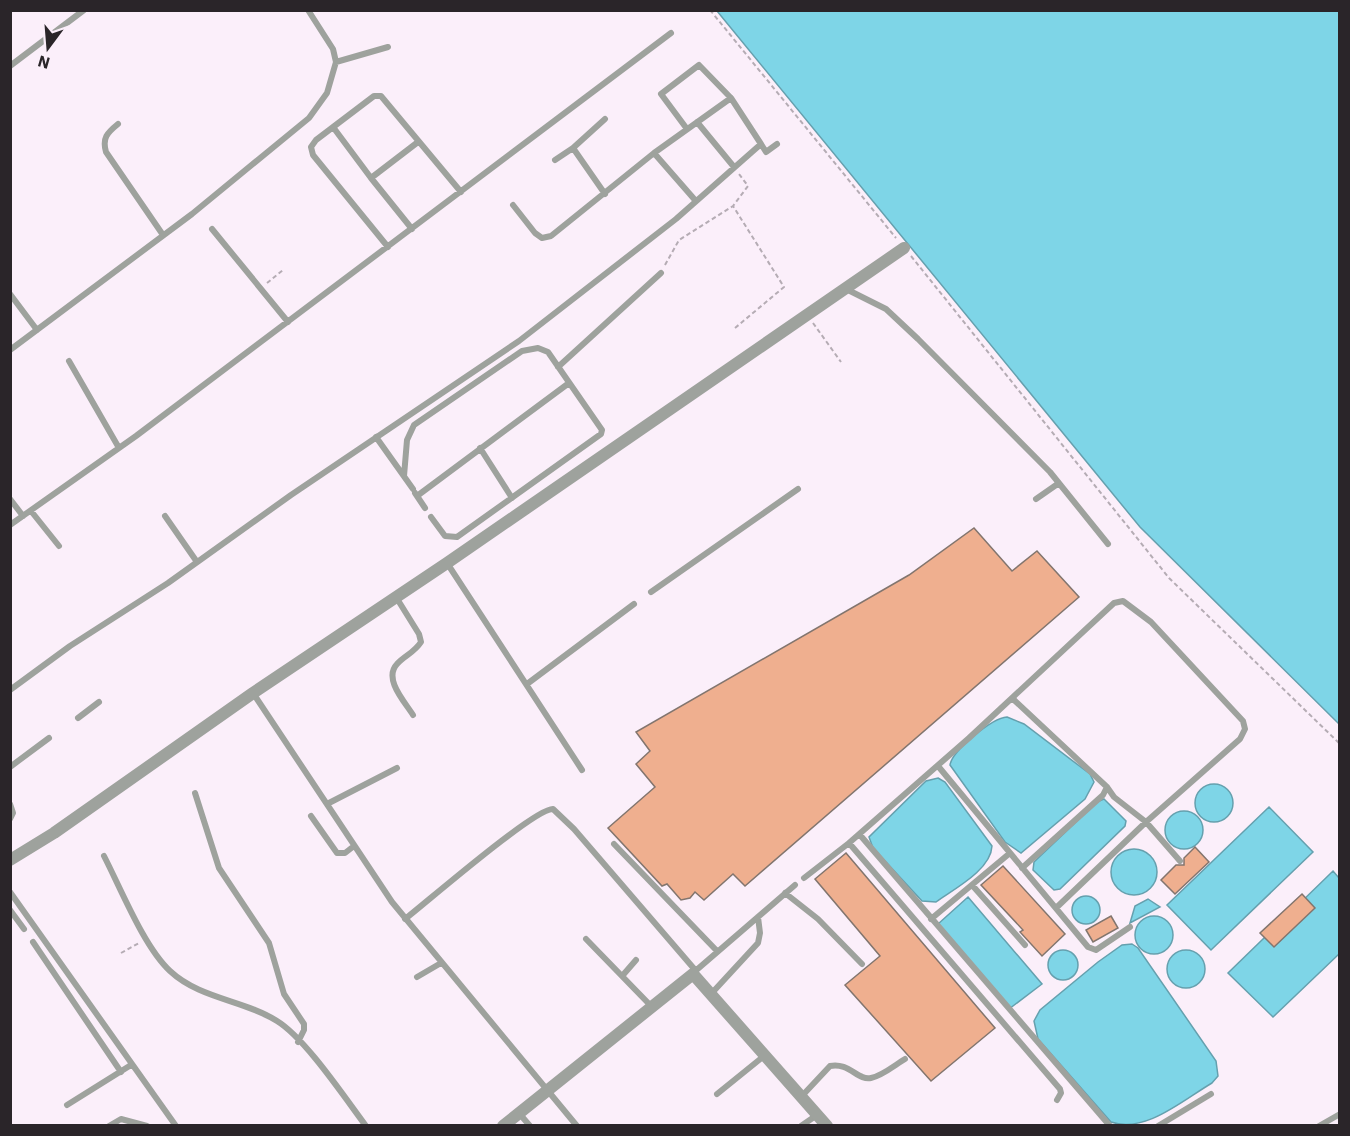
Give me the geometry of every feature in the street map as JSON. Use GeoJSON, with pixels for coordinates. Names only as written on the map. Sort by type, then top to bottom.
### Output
{"type":"FeatureCollection","features":[{"type":"Feature","properties":{"kind":"street"},"geometry":{"type":"LineString","coordinates":[[10,861],[901,250]]}},
{"type":"Feature","properties":{"kind":"street"},"geometry":{"type":"LineString","coordinates":[[502,1125],[694,973],[826,1125]]}},
{"type":"Feature","properties":{"kind":"lane"},"geometry":{"type":"LineString","coordinates":[[10,66],[84,10]]}},
{"type":"Feature","properties":{"kind":"lane"},"geometry":{"type":"LineString","coordinates":[[10,350],[163,235],[309,118],[327,93],[336,62],[333,49],[308,10]]}},
{"type":"Feature","properties":{"kind":"lane"},"geometry":{"type":"LineString","coordinates":[[10,525],[119,448],[388,248],[671,33]]}},
{"type":"Feature","properties":{"kind":"lane"},"geometry":{"type":"LineString","coordinates":[[336,62],[388,47]]}},
{"type":"Feature","properties":{"kind":"lane"},"geometry":{"type":"LineString","coordinates":[[687,129],[661,94],[699,64],[730,98],[766,152],[777,144]]}},
{"type":"Feature","properties":{"kind":"lane"},"geometry":{"type":"LineString","coordinates":[[388,248],[314,155],[311,147],[333,127],[374,96],[381,96],[461,192]]}},
{"type":"Feature","properties":{"kind":"lane"},"geometry":{"type":"LineString","coordinates":[[513,206],[535,233],[542,238],[551,236],[654,153],[730,98]]}},
{"type":"Feature","properties":{"kind":"lane"},"geometry":{"type":"LineString","coordinates":[[555,160],[573,148],[605,119]]}},
{"type":"Feature","properties":{"kind":"lane"},"geometry":{"type":"LineString","coordinates":[[697,122],[734,167]]}},
{"type":"Feature","properties":{"kind":"lane"},"geometry":{"type":"LineString","coordinates":[[118,124],[106,134],[104,143],[106,152],[163,235]]}},
{"type":"Feature","properties":{"kind":"lane"},"geometry":{"type":"LineString","coordinates":[[333,127],[412,229]]}},
{"type":"Feature","properties":{"kind":"lane"},"geometry":{"type":"LineString","coordinates":[[371,178],[418,142]]}},
{"type":"Feature","properties":{"kind":"lane"},"geometry":{"type":"LineString","coordinates":[[10,690],[70,646],[197,562],[519,341],[675,219],[761,144]]}},
{"type":"Feature","properties":{"kind":"lane"},"geometry":{"type":"LineString","coordinates":[[573,148],[605,194]]}},
{"type":"Feature","properties":{"kind":"lane"},"geometry":{"type":"LineString","coordinates":[[654,153],[695,200]]}},
{"type":"Feature","properties":{"kind":"lane"},"geometry":{"type":"LineString","coordinates":[[212,229],[288,322]]}},
{"type":"Feature","properties":{"kind":"lane"},"geometry":{"type":"LineString","coordinates":[[558,367],[661,273]]}},
{"type":"Feature","properties":{"kind":"lane"},"geometry":{"type":"LineString","coordinates":[[843,288],[886,309],[1059,483],[1108,544]]}},
{"type":"Feature","properties":{"kind":"lane"},"geometry":{"type":"LineString","coordinates":[[10,294],[37,330]]}},
{"type":"Feature","properties":{"kind":"lane"},"geometry":{"type":"LineString","coordinates":[[404,476],[406,440],[414,425],[522,351],[543,349],[602,430],[602,434],[457,537],[445,536],[431,518]]}},
{"type":"Feature","properties":{"kind":"lane"},"geometry":{"type":"LineString","coordinates":[[69,361],[119,448]]}},
{"type":"Feature","properties":{"kind":"lane"},"geometry":{"type":"LineString","coordinates":[[415,492],[569,383]]}},
{"type":"Feature","properties":{"kind":"lane"},"geometry":{"type":"LineString","coordinates":[[376,438],[425,508]]}},
{"type":"Feature","properties":{"kind":"lane"},"geometry":{"type":"LineString","coordinates":[[480,448],[512,498]]}},
{"type":"Feature","properties":{"kind":"lane"},"geometry":{"type":"LineString","coordinates":[[1036,499],[1059,483]]}},
{"type":"Feature","properties":{"kind":"lane"},"geometry":{"type":"LineString","coordinates":[[651,592],[798,489]]}},
{"type":"Feature","properties":{"kind":"lane"},"geometry":{"type":"LineString","coordinates":[[10,499],[23,516]]}},
{"type":"Feature","properties":{"kind":"lane"},"geometry":{"type":"LineString","coordinates":[[31,511],[59,546]]}},
{"type":"Feature","properties":{"kind":"lane"},"geometry":{"type":"LineString","coordinates":[[165,516],[197,562]]}},
{"type":"Feature","properties":{"kind":"lane"},"geometry":{"type":"LineString","coordinates":[[447,563],[582,770]]}},
{"type":"Feature","properties":{"kind":"lane"},"geometry":{"type":"LineString","coordinates":[[396,597],[419,634],[421,642],[415,651],[397,665],[392,673],[393,681],[413,715]]}},
{"type":"Feature","properties":{"kind":"lane"},"geometry":{"type":"LineString","coordinates":[[804,878],[860,835],[938,766],[1114,603],[1123,601],[1151,622],[1243,721],[1245,729],[1240,739],[1146,822],[1056,908]]}},
{"type":"Feature","properties":{"kind":"lane"},"geometry":{"type":"LineString","coordinates":[[527,684],[634,604]]}},
{"type":"Feature","properties":{"kind":"lane"},"geometry":{"type":"LineString","coordinates":[[253,693],[405,919],[577,1125]]}},
{"type":"Feature","properties":{"kind":"lane"},"geometry":{"type":"LineString","coordinates":[[1012,698],[1107,787],[1114,797],[1146,822],[1180,861]]}},
{"type":"Feature","properties":{"kind":"lane"},"geometry":{"type":"LineString","coordinates":[[78,718],[99,702]]}},
{"type":"Feature","properties":{"kind":"lane"},"geometry":{"type":"LineString","coordinates":[[10,767],[49,738]]}},
{"type":"Feature","properties":{"kind":"lane"},"geometry":{"type":"LineString","coordinates":[[938,766],[1088,947],[1096,950],[1130,927]]}},
{"type":"Feature","properties":{"kind":"lane"},"geometry":{"type":"LineString","coordinates":[[327,804],[397,768]]}},
{"type":"Feature","properties":{"kind":"lane"},"geometry":{"type":"LineString","coordinates":[[1022,868],[1103,795],[1107,787]]}},
{"type":"Feature","properties":{"kind":"lane"},"geometry":{"type":"LineString","coordinates":[[195,793],[219,868],[268,943],[284,994],[303,1024],[304,1030],[298,1042]]}},
{"type":"Feature","properties":{"kind":"lane"},"geometry":{"type":"LineString","coordinates":[[10,804],[13,813],[10,819]]}},
{"type":"Feature","properties":{"kind":"lane"},"geometry":{"type":"LineString","coordinates":[[405,919],[518,829],[547,809],[553,809],[574,830],[694,973],[795,885]]}},
{"type":"Feature","properties":{"kind":"lane"},"geometry":{"type":"LineString","coordinates":[[311,816],[337,853],[345,853],[354,846]]}},
{"type":"Feature","properties":{"kind":"lane"},"geometry":{"type":"LineString","coordinates":[[860,835],[1110,1125]]}},
{"type":"Feature","properties":{"kind":"lane"},"geometry":{"type":"LineString","coordinates":[[849,843],[1060,1089],[1061,1094],[1057,1100]]}},
{"type":"Feature","properties":{"kind":"lane"},"geometry":{"type":"LineString","coordinates":[[614,844],[717,951]]}},
{"type":"Feature","properties":{"kind":"lane"},"geometry":{"type":"LineString","coordinates":[[931,919],[1010,853]]}},
{"type":"Feature","properties":{"kind":"lane"},"geometry":{"type":"LineString","coordinates":[[104,856],[147,938],[164,964],[176,976],[219,999],[276,1020],[298,1042],[366,1125]]}},
{"type":"Feature","properties":{"kind":"lane"},"geometry":{"type":"LineString","coordinates":[[972,885],[1025,945]]}},
{"type":"Feature","properties":{"kind":"lane"},"geometry":{"type":"LineString","coordinates":[[10,892],[130,1065],[176,1125]]}},
{"type":"Feature","properties":{"kind":"lane"},"geometry":{"type":"LineString","coordinates":[[785,893],[818,919],[862,964]]}},
{"type":"Feature","properties":{"kind":"lane"},"geometry":{"type":"LineString","coordinates":[[10,910],[24,928]]}},
{"type":"Feature","properties":{"kind":"lane"},"geometry":{"type":"LineString","coordinates":[[711,994],[758,943],[760,933],[758,916]]}},
{"type":"Feature","properties":{"kind":"lane"},"geometry":{"type":"LineString","coordinates":[[586,939],[652,1007]]}},
{"type":"Feature","properties":{"kind":"lane"},"geometry":{"type":"LineString","coordinates":[[33,942],[121,1072]]}},
{"type":"Feature","properties":{"kind":"lane"},"geometry":{"type":"LineString","coordinates":[[623,975],[636,960]]}},
{"type":"Feature","properties":{"kind":"lane"},"geometry":{"type":"LineString","coordinates":[[417,977],[441,963]]}},
{"type":"Feature","properties":{"kind":"lane"},"geometry":{"type":"LineString","coordinates":[[717,1094],[764,1056]]}},
{"type":"Feature","properties":{"kind":"lane"},"geometry":{"type":"LineString","coordinates":[[801,1098],[830,1066],[848,1066],[865,1078],[872,1078],[905,1059]]}},
{"type":"Feature","properties":{"kind":"lane"},"geometry":{"type":"LineString","coordinates":[[67,1105],[130,1065]]}},
{"type":"Feature","properties":{"kind":"lane"},"geometry":{"type":"LineString","coordinates":[[1158,1125],[1210,1094]]}},
{"type":"Feature","properties":{"kind":"lane"},"geometry":{"type":"LineString","coordinates":[[518,1112],[530,1125]]}},
{"type":"Feature","properties":{"kind":"lane"},"geometry":{"type":"LineString","coordinates":[[1319,1125],[1340,1114]]}},
{"type":"Feature","properties":{"kind":"lane"},"geometry":{"type":"LineString","coordinates":[[801,1125],[817,1115]]}},
{"type":"Feature","properties":{"kind":"lane"},"geometry":{"type":"LineString","coordinates":[[109,1125],[121,1119],[147,1125]]}},
{"type":"Feature","properties":{"kind":"path"},"geometry":{"type":"LineString","coordinates":[[710,10],[901,250],[1169,578],[1340,744]]}},
{"type":"Feature","properties":{"kind":"path"},"geometry":{"type":"LineString","coordinates":[[661,273],[679,240],[733,206],[748,186],[734,167]]}},
{"type":"Feature","properties":{"kind":"path"},"geometry":{"type":"LineString","coordinates":[[733,206],[784,287],[735,328]]}},
{"type":"Feature","properties":{"kind":"path"},"geometry":{"type":"LineString","coordinates":[[260,289],[283,270]]}},
{"type":"Feature","properties":{"kind":"path"},"geometry":{"type":"LineString","coordinates":[[806,313],[841,362]]}},
{"type":"Feature","properties":{"kind":"path"},"geometry":{"type":"LineString","coordinates":[[121,953],[147,938]]}},
{"type":"Feature","properties":{"kind":"water"},"geometry":{"type":"Polygon","coordinates":[[[717,11],[1339,11],[1339,724],[1140,527],[717,11]]]}},
{"type":"Feature","properties":{"kind":"water"},"geometry":{"type":"Polygon","coordinates":[[[1007,717],[1024,724],[1090,774],[1094,782],[1085,799],[1021,853],[1005,842],[950,765],[952,759],[974,736],[992,723],[1007,717]]]}},
{"type":"Feature","properties":{"kind":"water"},"geometry":{"type":"Polygon","coordinates":[[[938,778],[945,782],[992,846],[990,855],[979,871],[936,902],[922,901],[873,848],[869,837],[926,781],[938,778]]]}},
{"type":"Feature","properties":{"kind":"water"},"geometry":{"type":"Polygon","coordinates":[[[1214,784],[1227,790],[1233,803],[1227,816],[1214,822],[1201,816],[1195,803],[1201,790],[1214,784]]]}},
{"type":"Feature","properties":{"kind":"water"},"geometry":{"type":"Polygon","coordinates":[[[1104,799],[1126,821],[1125,826],[1060,889],[1054,890],[1033,870],[1034,862],[1097,802],[1104,799]]]}},
{"type":"Feature","properties":{"kind":"water"},"geometry":{"type":"Polygon","coordinates":[[[1269,807],[1313,852],[1211,950],[1167,905],[1269,807]]]}},
{"type":"Feature","properties":{"kind":"water"},"geometry":{"type":"Polygon","coordinates":[[[1184,811],[1197,817],[1203,830],[1197,843],[1184,849],[1171,843],[1165,830],[1171,817],[1184,811]]]}},
{"type":"Feature","properties":{"kind":"water"},"geometry":{"type":"Polygon","coordinates":[[[1134,849],[1150,856],[1157,872],[1150,888],[1134,895],[1118,888],[1111,872],[1118,856],[1134,849]]]}},
{"type":"Feature","properties":{"kind":"water"},"geometry":{"type":"Polygon","coordinates":[[[1333,871],[1339,878],[1339,954],[1273,1017],[1228,973],[1333,871]]]}},
{"type":"Feature","properties":{"kind":"water"},"geometry":{"type":"Polygon","coordinates":[[[1086,896],[1096,900],[1100,910],[1096,920],[1086,924],[1076,920],[1072,910],[1076,900],[1086,896]]]}},
{"type":"Feature","properties":{"kind":"water"},"geometry":{"type":"Polygon","coordinates":[[[968,897],[1042,984],[1009,1009],[938,924],[968,897]]]}},
{"type":"Feature","properties":{"kind":"water"},"geometry":{"type":"Polygon","coordinates":[[[1148,899],[1160,907],[1130,923],[1135,906],[1148,899]]]}},
{"type":"Feature","properties":{"kind":"water"},"geometry":{"type":"Polygon","coordinates":[[[1154,916],[1167,922],[1173,935],[1167,948],[1154,954],[1141,948],[1135,935],[1141,922],[1154,916]]]}},
{"type":"Feature","properties":{"kind":"water"},"geometry":{"type":"Polygon","coordinates":[[[1132,944],[1138,948],[1216,1061],[1218,1076],[1212,1083],[1163,1113],[1137,1123],[1124,1124],[1111,1122],[1038,1039],[1034,1021],[1040,1010],[1098,962],[1122,945],[1132,944]]]}},
{"type":"Feature","properties":{"kind":"water"},"geometry":{"type":"Polygon","coordinates":[[[1063,950],[1074,954],[1078,965],[1074,976],[1063,980],[1052,976],[1048,965],[1052,954],[1063,950]]]}},
{"type":"Feature","properties":{"kind":"water"},"geometry":{"type":"Polygon","coordinates":[[[1186,950],[1199,956],[1205,969],[1199,982],[1186,988],[1173,982],[1167,969],[1173,956],[1186,950]]]}},
{"type":"Feature","properties":{"kind":"building"},"geometry":{"type":"Polygon","coordinates":[[[974,528],[1012,571],[1037,551],[1079,597],[745,886],[733,874],[704,900],[695,892],[690,898],[681,900],[667,884],[662,886],[608,828],[655,787],[636,764],[650,751],[636,732],[909,575],[974,528]]]}},
{"type":"Feature","properties":{"kind":"building"},"geometry":{"type":"Polygon","coordinates":[[[1195,847],[1209,862],[1175,894],[1161,880],[1176,865],[1184,865],[1184,858],[1195,847]]]}},
{"type":"Feature","properties":{"kind":"building"},"geometry":{"type":"Polygon","coordinates":[[[846,853],[995,1028],[931,1081],[845,985],[880,956],[815,879],[846,853]]]}},
{"type":"Feature","properties":{"kind":"building"},"geometry":{"type":"Polygon","coordinates":[[[1003,866],[1065,934],[1042,956],[1020,932],[1023,930],[981,885],[1003,866]]]}},
{"type":"Feature","properties":{"kind":"building"},"geometry":{"type":"Polygon","coordinates":[[[1302,894],[1315,908],[1274,947],[1260,933],[1302,894]]]}},
{"type":"Feature","properties":{"kind":"building"},"geometry":{"type":"Polygon","coordinates":[[[1111,916],[1118,928],[1093,942],[1086,930],[1111,916]]]}}]}
